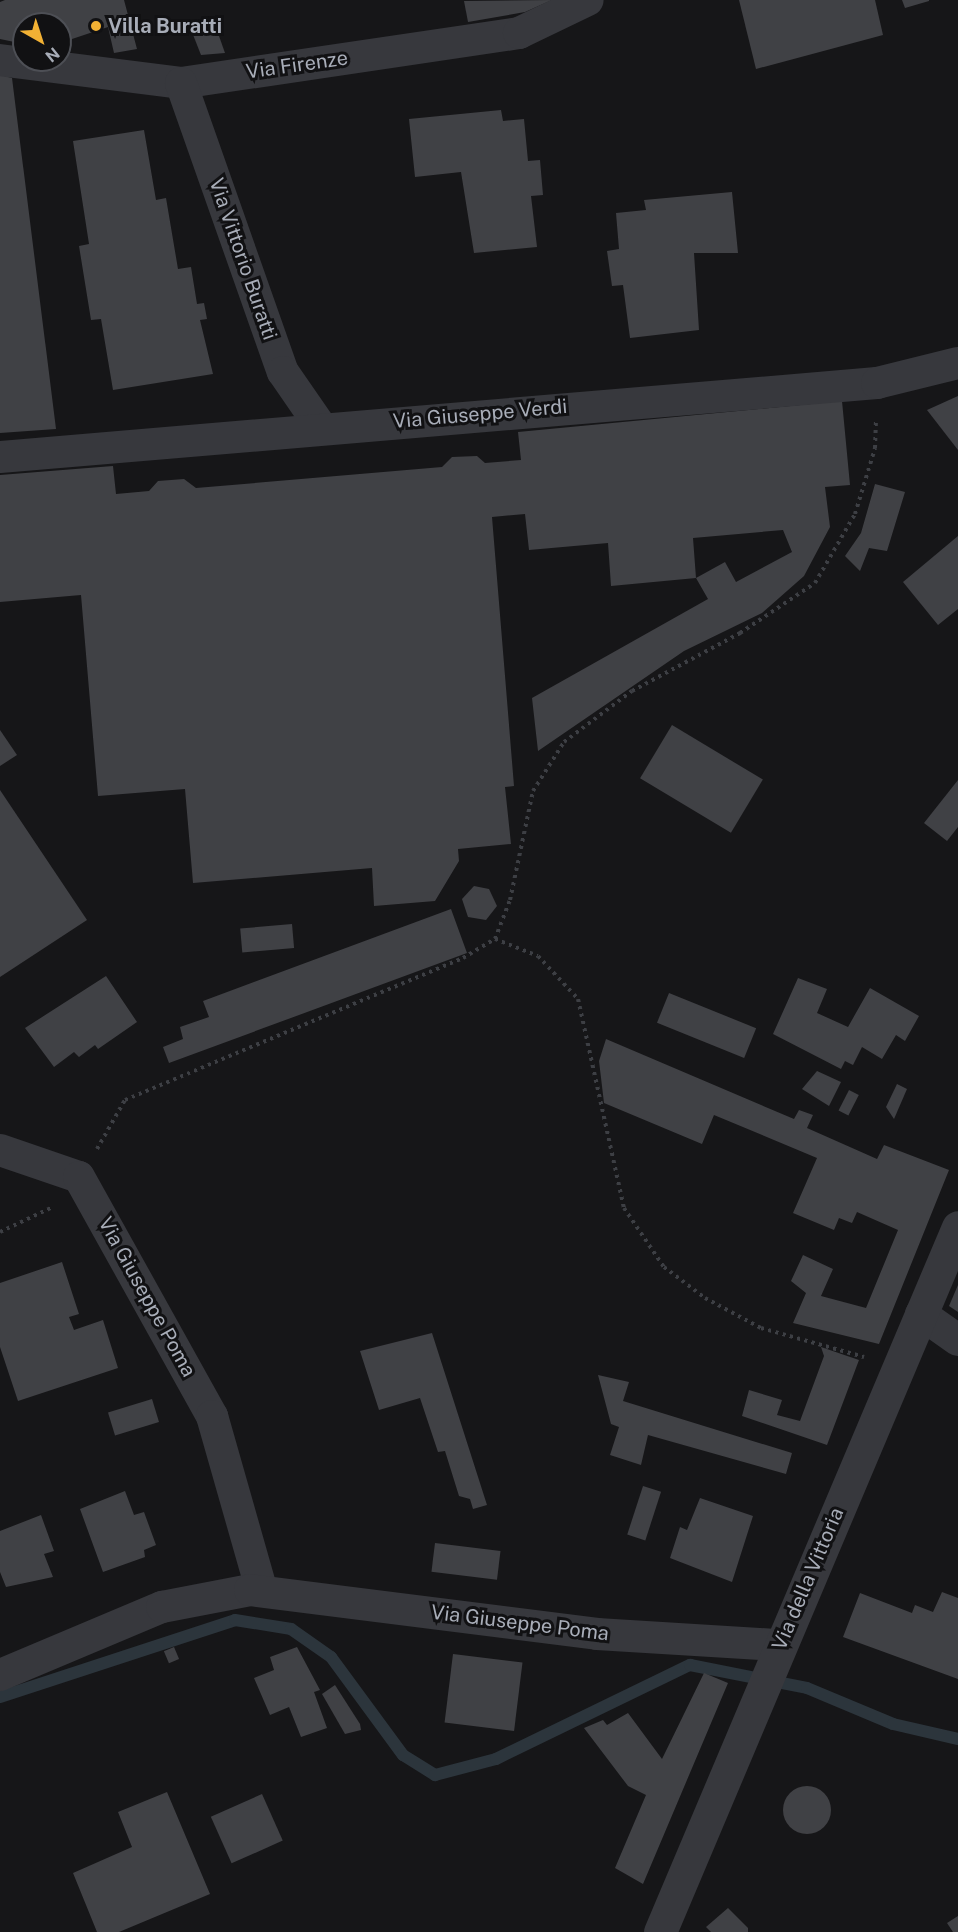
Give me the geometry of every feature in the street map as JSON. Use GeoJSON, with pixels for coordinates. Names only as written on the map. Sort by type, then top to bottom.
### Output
{"type":"FeatureCollection","features":[{"type":"Feature","properties":{"kind":"street","name":"Via Firenze"},"geometry":{"type":"LineString","coordinates":[[0,60],[181,83],[519,33],[588,0]]}},
{"type":"Feature","properties":{"kind":"street","name":"Via Vittorio Buratti"},"geometry":{"type":"LineString","coordinates":[[181,83],[284,372],[321,427]]}},
{"type":"Feature","properties":{"kind":"street","name":"Via Giuseppe Verdi"},"geometry":{"type":"LineString","coordinates":[[0,458],[321,427],[877,382],[958,363]]}},
{"type":"Feature","properties":{"kind":"street"},"geometry":{"type":"LineString","coordinates":[[0,1150],[79,1177]]}},
{"type":"Feature","properties":{"kind":"street","name":"Via Giuseppe Poma"},"geometry":{"type":"LineString","coordinates":[[79,1177],[212,1416],[262,1591]]}},
{"type":"Feature","properties":{"kind":"street","name":"Via della Vittoria"},"geometry":{"type":"LineString","coordinates":[[660,1932],[773,1659],[958,1227]]}},
{"type":"Feature","properties":{"kind":"street"},"geometry":{"type":"LineString","coordinates":[[921,1314],[958,1340]]}},
{"type":"Feature","properties":{"kind":"street","name":"Via Giuseppe Poma"},"geometry":{"type":"LineString","coordinates":[[0,1676],[162,1607],[262,1591],[773,1659]]}},
{"type":"Feature","properties":{"kind":"path"},"geometry":{"type":"LineString","coordinates":[[0,1232],[48,1211],[79,1177],[125,1100],[463,958],[495,939],[510,900],[533,791],[564,742],[632,692],[740,633],[815,583],[855,514],[876,448],[877,382]]}},
{"type":"Feature","properties":{"kind":"path"},"geometry":{"type":"LineString","coordinates":[[495,939],[538,956],[578,999],[624,1209],[664,1267],[705,1298],[760,1328],[899,1367]]}},
{"type":"Feature","properties":{"kind":"building","name":"Villa Buratti"},"geometry":{"type":"Polygon","coordinates":[[[5,0],[124,0],[137,49],[114,53],[108,27],[72,39],[72,12],[12,12],[12,42],[0,39],[0,2],[5,0]]]}},
{"type":"Feature","properties":{"kind":"building"},"geometry":{"type":"Polygon","coordinates":[[[552,0],[525,12],[468,22],[464,1],[552,0]]]}},
{"type":"Feature","properties":{"kind":"building"},"geometry":{"type":"Polygon","coordinates":[[[739,0],[875,0],[883,35],[756,69],[739,0]]]}},
{"type":"Feature","properties":{"kind":"building"},"geometry":{"type":"Polygon","coordinates":[[[902,0],[929,0],[929,1],[905,8],[902,0]]]}},
{"type":"Feature","properties":{"kind":"building"},"geometry":{"type":"Polygon","coordinates":[[[213,19],[225,53],[201,55],[190,27],[213,19]]]}},
{"type":"Feature","properties":{"kind":"building"},"geometry":{"type":"Polygon","coordinates":[[[0,75],[12,78],[56,429],[0,433],[0,75]]]}},
{"type":"Feature","properties":{"kind":"building"},"geometry":{"type":"Polygon","coordinates":[[[501,110],[503,121],[524,119],[528,161],[540,160],[543,195],[531,196],[537,247],[474,253],[461,172],[415,177],[409,119],[501,110]]]}},
{"type":"Feature","properties":{"kind":"building"},"geometry":{"type":"Polygon","coordinates":[[[144,130],[156,200],[166,198],[178,269],[191,267],[197,304],[204,303],[207,319],[200,320],[213,374],[113,390],[101,319],[91,320],[79,246],[89,244],[73,141],[144,130]]]}},
{"type":"Feature","properties":{"kind":"building"},"geometry":{"type":"Polygon","coordinates":[[[732,192],[738,253],[694,253],[699,330],[630,338],[623,285],[612,286],[607,251],[619,249],[616,213],[646,210],[644,200],[732,192]]]}},
{"type":"Feature","properties":{"kind":"building"},"geometry":{"type":"Polygon","coordinates":[[[958,396],[958,450],[927,410],[958,396]]]}},
{"type":"Feature","properties":{"kind":"building"},"geometry":{"type":"Polygon","coordinates":[[[842,401],[850,485],[825,487],[830,527],[804,576],[762,613],[684,651],[538,751],[532,698],[708,599],[696,578],[611,586],[608,543],[529,550],[525,514],[492,517],[514,786],[505,787],[511,844],[458,849],[459,861],[435,901],[374,906],[372,868],[193,883],[185,789],[98,796],[81,595],[0,602],[0,475],[113,466],[116,494],[149,491],[158,481],[184,479],[196,488],[442,467],[452,457],[477,456],[485,463],[521,460],[518,432],[842,401]],[[783,530],[693,538],[696,578],[725,562],[736,582],[792,552],[783,530]]]}},
{"type":"Feature","properties":{"kind":"building"},"geometry":{"type":"Polygon","coordinates":[[[875,484],[905,492],[887,551],[869,548],[860,571],[845,556],[861,533],[875,484]]]}},
{"type":"Feature","properties":{"kind":"building"},"geometry":{"type":"Polygon","coordinates":[[[958,536],[958,609],[938,625],[903,582],[958,536]]]}},
{"type":"Feature","properties":{"kind":"building"},"geometry":{"type":"Polygon","coordinates":[[[672,725],[763,780],[731,833],[640,778],[672,725]]]}},
{"type":"Feature","properties":{"kind":"building"},"geometry":{"type":"Polygon","coordinates":[[[0,730],[17,755],[0,766],[0,730]]]}},
{"type":"Feature","properties":{"kind":"building"},"geometry":{"type":"Polygon","coordinates":[[[958,780],[958,827],[947,841],[924,823],[958,780]]]}},
{"type":"Feature","properties":{"kind":"building"},"geometry":{"type":"Polygon","coordinates":[[[0,790],[87,920],[0,977],[0,790]]]}},
{"type":"Feature","properties":{"kind":"building"},"geometry":{"type":"Polygon","coordinates":[[[474,886],[489,889],[497,906],[486,920],[468,917],[462,899],[474,886]]]}},
{"type":"Feature","properties":{"kind":"building"},"geometry":{"type":"Polygon","coordinates":[[[451,909],[467,953],[169,1063],[163,1047],[183,1039],[180,1027],[209,1017],[203,1001],[451,909]]]}},
{"type":"Feature","properties":{"kind":"building"},"geometry":{"type":"Polygon","coordinates":[[[292,924],[294,948],[242,952],[240,929],[292,924]]]}},
{"type":"Feature","properties":{"kind":"building"},"geometry":{"type":"Polygon","coordinates":[[[106,976],[137,1022],[98,1049],[95,1045],[79,1057],[74,1052],[54,1067],[25,1028],[106,976]]]}},
{"type":"Feature","properties":{"kind":"building"},"geometry":{"type":"Polygon","coordinates":[[[798,978],[827,989],[817,1013],[848,1027],[870,988],[919,1016],[905,1041],[896,1035],[882,1059],[862,1047],[853,1065],[845,1061],[841,1069],[773,1034],[798,978]]]}},
{"type":"Feature","properties":{"kind":"building"},"geometry":{"type":"Polygon","coordinates":[[[669,993],[756,1028],[744,1058],[657,1023],[669,993]]]}},
{"type":"Feature","properties":{"kind":"building"},"geometry":{"type":"Polygon","coordinates":[[[606,1039],[794,1119],[799,1110],[813,1115],[807,1128],[877,1159],[884,1145],[949,1170],[879,1344],[793,1323],[806,1293],[791,1281],[803,1255],[833,1269],[821,1296],[866,1308],[898,1230],[857,1212],[852,1223],[839,1218],[834,1230],[793,1213],[817,1158],[714,1115],[702,1144],[604,1103],[599,1061],[606,1039]]]}},
{"type":"Feature","properties":{"kind":"building"},"geometry":{"type":"Polygon","coordinates":[[[817,1071],[841,1082],[829,1106],[802,1089],[817,1071]]]}},
{"type":"Feature","properties":{"kind":"building"},"geometry":{"type":"Polygon","coordinates":[[[897,1084],[907,1089],[894,1119],[886,1107],[897,1084]]]}},
{"type":"Feature","properties":{"kind":"building"},"geometry":{"type":"Polygon","coordinates":[[[849,1090],[859,1095],[848,1115],[839,1110],[849,1090]]]}},
{"type":"Feature","properties":{"kind":"building"},"geometry":{"type":"Polygon","coordinates":[[[62,1262],[79,1314],[69,1317],[74,1330],[103,1320],[118,1368],[18,1401],[0,1347],[0,1283],[62,1262]]]}},
{"type":"Feature","properties":{"kind":"building"},"geometry":{"type":"Polygon","coordinates":[[[958,1285],[958,1312],[949,1306],[958,1285]]]}},
{"type":"Feature","properties":{"kind":"building"},"geometry":{"type":"Polygon","coordinates":[[[432,1333],[487,1505],[473,1509],[470,1499],[459,1496],[445,1451],[438,1452],[420,1398],[379,1410],[360,1351],[432,1333]]]}},
{"type":"Feature","properties":{"kind":"building"},"geometry":{"type":"Polygon","coordinates":[[[821,1347],[859,1360],[827,1445],[742,1416],[749,1390],[782,1400],[777,1415],[800,1421],[824,1356],[821,1347]]]}},
{"type":"Feature","properties":{"kind":"building"},"geometry":{"type":"Polygon","coordinates":[[[598,1375],[629,1382],[623,1401],[792,1453],[786,1474],[648,1435],[641,1465],[610,1455],[619,1427],[611,1424],[598,1375]]]}},
{"type":"Feature","properties":{"kind":"building"},"geometry":{"type":"Polygon","coordinates":[[[152,1399],[159,1422],[115,1435],[108,1412],[152,1399]]]}},
{"type":"Feature","properties":{"kind":"building"},"geometry":{"type":"Polygon","coordinates":[[[643,1486],[661,1492],[645,1540],[627,1535],[643,1486]]]}},
{"type":"Feature","properties":{"kind":"building"},"geometry":{"type":"Polygon","coordinates":[[[125,1491],[134,1515],[144,1512],[156,1545],[144,1550],[145,1557],[103,1572],[80,1509],[125,1491]]]}},
{"type":"Feature","properties":{"kind":"building"},"geometry":{"type":"Polygon","coordinates":[[[700,1498],[753,1516],[732,1582],[670,1558],[680,1527],[687,1530],[700,1498]]]}},
{"type":"Feature","properties":{"kind":"building"},"geometry":{"type":"Polygon","coordinates":[[[41,1515],[54,1551],[44,1554],[53,1577],[6,1587],[0,1572],[0,1531],[41,1515]]]}},
{"type":"Feature","properties":{"kind":"building"},"geometry":{"type":"Polygon","coordinates":[[[435,1543],[501,1551],[497,1580],[431,1572],[435,1543]]]}},
{"type":"Feature","properties":{"kind":"building"},"geometry":{"type":"Polygon","coordinates":[[[942,1592],[958,1598],[958,1679],[843,1637],[860,1593],[912,1613],[915,1605],[933,1612],[942,1592]]]}},
{"type":"Feature","properties":{"kind":"building"},"geometry":{"type":"Polygon","coordinates":[[[174,1647],[179,1659],[169,1663],[164,1651],[174,1647]]]}},
{"type":"Feature","properties":{"kind":"building"},"geometry":{"type":"Polygon","coordinates":[[[297,1647],[320,1690],[314,1692],[327,1728],[301,1737],[289,1707],[270,1715],[254,1678],[274,1670],[270,1657],[297,1647]]]}},
{"type":"Feature","properties":{"kind":"building"},"geometry":{"type":"Polygon","coordinates":[[[453,1654],[522,1663],[514,1731],[445,1722],[453,1654]]]}},
{"type":"Feature","properties":{"kind":"building"},"geometry":{"type":"Polygon","coordinates":[[[704,1673],[728,1683],[643,1884],[615,1868],[646,1795],[628,1786],[584,1728],[603,1720],[607,1725],[628,1713],[662,1759],[704,1673]]]}},
{"type":"Feature","properties":{"kind":"building"},"geometry":{"type":"Polygon","coordinates":[[[335,1685],[360,1724],[361,1730],[345,1734],[322,1694],[335,1685]]]}},
{"type":"Feature","properties":{"kind":"building"},"geometry":{"type":"Polygon","coordinates":[[[802,1786],[812,1786],[827,1796],[831,1810],[830,1819],[821,1830],[812,1834],[802,1834],[787,1824],[783,1815],[783,1805],[793,1790],[802,1786]]]}},
{"type":"Feature","properties":{"kind":"building"},"geometry":{"type":"Polygon","coordinates":[[[167,1792],[210,1894],[119,1932],[97,1932],[73,1873],[132,1847],[118,1812],[167,1792]]]}},
{"type":"Feature","properties":{"kind":"building"},"geometry":{"type":"Polygon","coordinates":[[[262,1794],[283,1841],[232,1863],[211,1817],[262,1794]]]}},
{"type":"Feature","properties":{"kind":"building"},"geometry":{"type":"Polygon","coordinates":[[[728,1908],[748,1928],[748,1932],[711,1932],[706,1927],[728,1908]]]}},
{"type":"Feature","properties":{"kind":"building"},"geometry":{"type":"Polygon","coordinates":[[[958,1916],[958,1932],[953,1932],[947,1923],[958,1916]]]}},
{"type":"Feature","properties":{"kind":"waterway"},"geometry":{"type":"LineString","coordinates":[[0,1697],[235,1620],[291,1629],[331,1657],[403,1755],[435,1775],[496,1759],[690,1665],[807,1688],[893,1724],[958,1739]]}},
{"type":"Feature","properties":{"kind":"place","name":"Villa Buratti"},"geometry":{"type":"Point","coordinates":[96,26]}}]}
